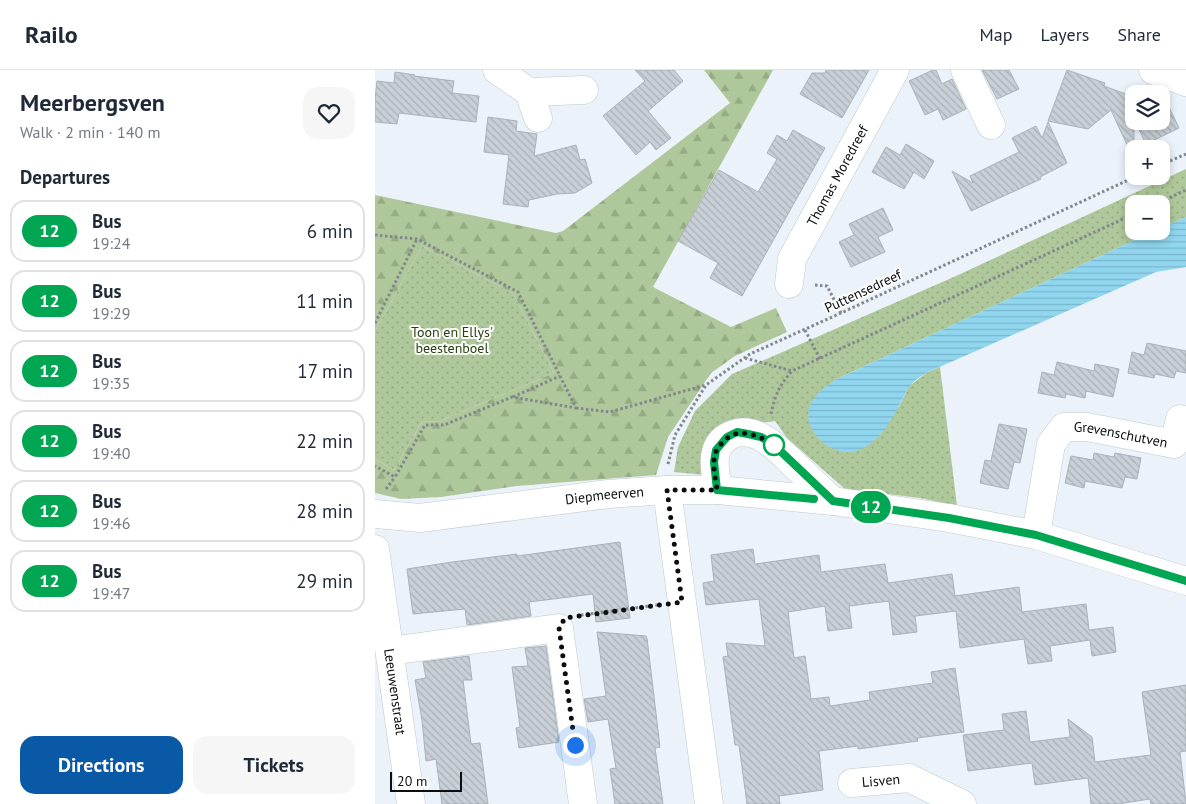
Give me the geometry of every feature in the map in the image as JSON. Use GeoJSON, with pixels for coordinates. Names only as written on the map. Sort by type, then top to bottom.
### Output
{"type":"FeatureCollection","features":[{"type":"Feature","properties":{"kind":"street"},"geometry":{"type":"LineString","coordinates":[[497,70],[529,92],[538,118]]}},
{"type":"Feature","properties":{"kind":"street","name":"Thomas Moredreef"},"geometry":{"type":"LineString","coordinates":[[789,284],[792,259],[895,70]]}},
{"type":"Feature","properties":{"kind":"street"},"geometry":{"type":"LineString","coordinates":[[965,70],[991,125]]}},
{"type":"Feature","properties":{"kind":"street"},"geometry":{"type":"LineString","coordinates":[[1153,70],[1186,82]]}},
{"type":"Feature","properties":{"kind":"street"},"geometry":{"type":"LineString","coordinates":[[529,92],[584,90]]}},
{"type":"Feature","properties":{"kind":"street","name":"Grevenschutven"},"geometry":{"type":"LineString","coordinates":[[1036,535],[1051,444],[1064,428],[1087,427],[1174,444],[1180,419]]}},
{"type":"Feature","properties":{"kind":"street"},"geometry":{"type":"LineString","coordinates":[[717,490],[714,462],[716,450],[727,437],[737,432],[761,437],[774,445],[833,501]]}},
{"type":"Feature","properties":{"kind":"street"},"geometry":{"type":"LineString","coordinates":[[667,490],[709,804]]}},
{"type":"Feature","properties":{"kind":"street","name":"Diepmeerven"},"geometry":{"type":"LineString","coordinates":[[375,514],[420,518],[550,500],[667,490],[717,490],[833,501],[949,518],[1036,535],[1186,581]]}},
{"type":"Feature","properties":{"kind":"street","name":"Leeuwenstraat"},"geometry":{"type":"LineString","coordinates":[[375,549],[411,804]]}},
{"type":"Feature","properties":{"kind":"street"},"geometry":{"type":"LineString","coordinates":[[390,651],[559,628],[583,804]]}},
{"type":"Feature","properties":{"kind":"street","name":"Lisven"},"geometry":{"type":"LineString","coordinates":[[852,783],[909,778],[963,804]]}},
{"type":"Feature","properties":{"kind":"path"},"geometry":{"type":"LineString","coordinates":[[1170,161],[1186,154]]}},
{"type":"Feature","properties":{"kind":"path","name":"Puttensedreef"},"geometry":{"type":"LineString","coordinates":[[667,490],[668,467],[675,435],[706,385],[744,358],[1125,182]]}},
{"type":"Feature","properties":{"kind":"path"},"geometry":{"type":"LineString","coordinates":[[1170,197],[1186,190]]}},
{"type":"Feature","properties":{"kind":"path"},"geometry":{"type":"LineString","coordinates":[[761,437],[770,417],[774,399],[780,385],[792,371],[1125,218]]}},
{"type":"Feature","properties":{"kind":"path"},"geometry":{"type":"LineString","coordinates":[[375,235],[417,239],[518,292],[576,408]]}},
{"type":"Feature","properties":{"kind":"path"},"geometry":{"type":"LineString","coordinates":[[375,323],[417,239]]}},
{"type":"Feature","properties":{"kind":"path"},"geometry":{"type":"LineString","coordinates":[[789,284],[827,286],[841,313]]}},
{"type":"Feature","properties":{"kind":"path"},"geometry":{"type":"LineString","coordinates":[[805,330],[820,359]]}},
{"type":"Feature","properties":{"kind":"path"},"geometry":{"type":"LineString","coordinates":[[744,358],[792,371]]}},
{"type":"Feature","properties":{"kind":"path"},"geometry":{"type":"LineString","coordinates":[[375,466],[395,477],[425,425],[444,425],[560,376]]}},
{"type":"Feature","properties":{"kind":"path"},"geometry":{"type":"LineString","coordinates":[[512,397],[610,412],[706,385]]}},
{"type":"Feature","properties":{"kind":"path"},"geometry":{"type":"LineString","coordinates":[[559,628],[565,618],[682,602]]}},
{"type":"Feature","properties":{"kind":"green space"},"geometry":{"type":"Polygon","coordinates":[[[704,70],[773,70],[653,287],[731,327],[776,308],[787,332],[735,356],[711,373],[668,437],[656,475],[517,486],[441,497],[401,499],[375,493],[375,459],[394,470],[422,422],[440,421],[554,373],[513,293],[422,246],[375,331],[375,195],[556,233],[563,231],[730,103],[704,70]]]}},
{"type":"Feature","properties":{"kind":"green space"},"geometry":{"type":"Polygon","coordinates":[[[1186,169],[1186,217],[1170,224],[1170,195],[1130,195],[1152,185],[1170,185],[1170,176],[1186,169]]]}},
{"type":"Feature","properties":{"kind":"green space"},"geometry":{"type":"Polygon","coordinates":[[[1125,197],[1125,240],[1135,240],[837,379],[818,393],[899,407],[909,386],[928,372],[940,367],[957,506],[920,498],[845,489],[787,438],[775,421],[717,431],[707,440],[703,450],[705,475],[674,472],[678,447],[695,411],[732,374],[956,276],[1125,197]]]}},
{"type":"Feature","properties":{"kind":"green space","name":"Toon en Ellys' beestenboel"},"geometry":{"type":"Polygon","coordinates":[[[422,246],[513,293],[554,373],[440,421],[422,422],[394,470],[375,459],[375,331],[422,246]]]}},
{"type":"Feature","properties":{"kind":"water"},"geometry":{"type":"Polygon","coordinates":[[[1186,217],[1186,267],[1156,272],[928,372],[918,378],[907,390],[887,426],[866,447],[850,452],[841,451],[831,448],[816,436],[808,418],[809,409],[813,399],[820,391],[837,379],[1135,240],[1170,240],[1170,224],[1186,217]]]}},
{"type":"Feature","properties":{"kind":"building"},"geometry":{"type":"Polygon","coordinates":[[[635,70],[674,70],[683,81],[648,111],[671,138],[656,150],[650,142],[636,155],[603,116],[645,81],[635,70]]]}},
{"type":"Feature","properties":{"kind":"building"},"geometry":{"type":"Polygon","coordinates":[[[826,70],[869,70],[842,118],[800,94],[812,73],[825,73],[826,70]]]}},
{"type":"Feature","properties":{"kind":"building"},"geometry":{"type":"Polygon","coordinates":[[[936,70],[942,84],[952,79],[966,109],[943,120],[938,109],[925,115],[909,81],[936,70]]]}},
{"type":"Feature","properties":{"kind":"building"},"geometry":{"type":"Polygon","coordinates":[[[982,70],[1009,70],[1019,89],[997,99],[982,70]]]}},
{"type":"Feature","properties":{"kind":"building"},"geometry":{"type":"Polygon","coordinates":[[[1067,70],[1105,83],[1104,86],[1125,94],[1125,130],[1134,130],[1134,140],[1125,140],[1111,110],[1088,129],[1048,121],[1067,70]]]}},
{"type":"Feature","properties":{"kind":"building"},"geometry":{"type":"Polygon","coordinates":[[[395,72],[454,81],[452,93],[479,96],[476,122],[399,113],[397,124],[375,122],[377,81],[394,83],[395,72]]]}},
{"type":"Feature","properties":{"kind":"building"},"geometry":{"type":"Polygon","coordinates":[[[1170,109],[1179,128],[1154,140],[1144,140],[1139,130],[1170,130],[1170,109]]]}},
{"type":"Feature","properties":{"kind":"building"},"geometry":{"type":"Polygon","coordinates":[[[488,117],[517,121],[516,131],[537,134],[534,156],[576,145],[580,160],[585,159],[592,183],[575,193],[557,194],[529,200],[528,207],[503,204],[509,155],[484,152],[488,117]]]}},
{"type":"Feature","properties":{"kind":"building"},"geometry":{"type":"Polygon","coordinates":[[[1048,122],[1067,163],[1040,177],[1041,179],[971,211],[952,171],[973,183],[970,176],[1019,152],[1012,138],[1036,126],[1042,138],[1048,122]]]}},
{"type":"Feature","properties":{"kind":"building"},"geometry":{"type":"Polygon","coordinates":[[[793,130],[825,148],[742,296],[710,278],[718,263],[678,241],[719,170],[758,192],[777,159],[767,153],[777,135],[787,141],[793,130]]]}},
{"type":"Feature","properties":{"kind":"building"},"geometry":{"type":"Polygon","coordinates":[[[906,144],[934,161],[924,179],[914,172],[904,189],[872,172],[886,147],[900,155],[906,144]]]}},
{"type":"Feature","properties":{"kind":"building"},"geometry":{"type":"Polygon","coordinates":[[[883,208],[893,230],[878,237],[885,252],[851,267],[839,242],[854,235],[849,224],[883,208]]]}},
{"type":"Feature","properties":{"kind":"building"},"geometry":{"type":"Polygon","coordinates":[[[1147,343],[1186,351],[1186,373],[1176,371],[1174,378],[1155,374],[1154,378],[1128,373],[1132,352],[1144,355],[1147,343]]]}},
{"type":"Feature","properties":{"kind":"building"},"geometry":{"type":"Polygon","coordinates":[[[1057,362],[1094,371],[1095,364],[1119,369],[1113,397],[1086,391],[1085,398],[1066,394],[1065,398],[1038,393],[1042,372],[1054,375],[1057,362]]]}},
{"type":"Feature","properties":{"kind":"building"},"geometry":{"type":"Polygon","coordinates":[[[999,424],[1027,429],[1020,463],[1014,462],[1008,489],[980,483],[985,460],[991,461],[999,424]]]}},
{"type":"Feature","properties":{"kind":"building"},"geometry":{"type":"Polygon","coordinates":[[[1094,453],[1114,457],[1115,453],[1141,458],[1137,479],[1125,477],[1122,488],[1085,481],[1084,488],[1065,483],[1071,456],[1093,460],[1094,453]]]}},
{"type":"Feature","properties":{"kind":"building"},"geometry":{"type":"Polygon","coordinates":[[[620,542],[630,618],[596,622],[593,594],[529,602],[531,616],[467,625],[465,609],[413,614],[407,569],[620,542]]]}},
{"type":"Feature","properties":{"kind":"building"},"geometry":{"type":"Polygon","coordinates":[[[753,549],[755,564],[819,555],[821,572],[885,564],[888,583],[952,574],[955,596],[1019,587],[1022,612],[1086,604],[1089,630],[1113,627],[1116,652],[1092,656],[1090,640],[1050,646],[1052,661],[1028,664],[1024,639],[960,648],[956,611],[915,616],[917,632],[893,635],[889,601],[849,606],[852,628],[828,631],[825,606],[788,612],[794,658],[805,656],[811,699],[829,697],[830,706],[870,700],[869,692],[933,683],[931,672],[955,668],[964,732],[917,738],[918,741],[858,749],[858,746],[819,751],[823,790],[779,796],[780,804],[747,804],[739,745],[735,745],[723,657],[728,656],[726,643],[765,646],[759,599],[706,605],[703,583],[714,581],[711,555],[753,549]]]}},
{"type":"Feature","properties":{"kind":"building"},"geometry":{"type":"Polygon","coordinates":[[[597,632],[646,636],[647,638],[660,747],[655,748],[663,804],[615,804],[610,769],[616,768],[608,719],[588,722],[584,699],[606,696],[597,632]]]}},
{"type":"Feature","properties":{"kind":"building"},"geometry":{"type":"Polygon","coordinates":[[[546,646],[559,742],[519,748],[516,728],[520,727],[512,667],[528,666],[525,648],[546,646]]]}},
{"type":"Feature","properties":{"kind":"building"},"geometry":{"type":"Polygon","coordinates":[[[469,656],[472,680],[463,680],[471,744],[480,743],[488,804],[442,804],[436,759],[426,761],[422,720],[415,680],[426,678],[423,662],[469,656]]]}},
{"type":"Feature","properties":{"kind":"building"},"geometry":{"type":"Polygon","coordinates":[[[1186,685],[1186,751],[1180,752],[1186,804],[1151,804],[1150,799],[1117,804],[1091,804],[1088,778],[1035,785],[1032,763],[968,771],[963,735],[1004,730],[1002,714],[1026,711],[1030,742],[1070,737],[1068,719],[1092,737],[1095,762],[1151,755],[1142,692],[1186,685]]]}},
{"type":"Feature","properties":{"kind":"bus line","name":"12"},"geometry":{"type":"LineString","coordinates":[[814,499],[717,490],[714,462],[716,450],[727,437],[737,432],[761,437],[774,445],[833,501],[949,518],[1036,535],[1186,581]]}},
{"type":"Feature","properties":{"kind":"route"},"geometry":{"type":"LineString","coordinates":[[575,745],[559,628],[565,618],[682,602],[667,490],[717,490],[714,462],[716,450],[727,437],[737,432],[761,437],[774,445]]}}]}
